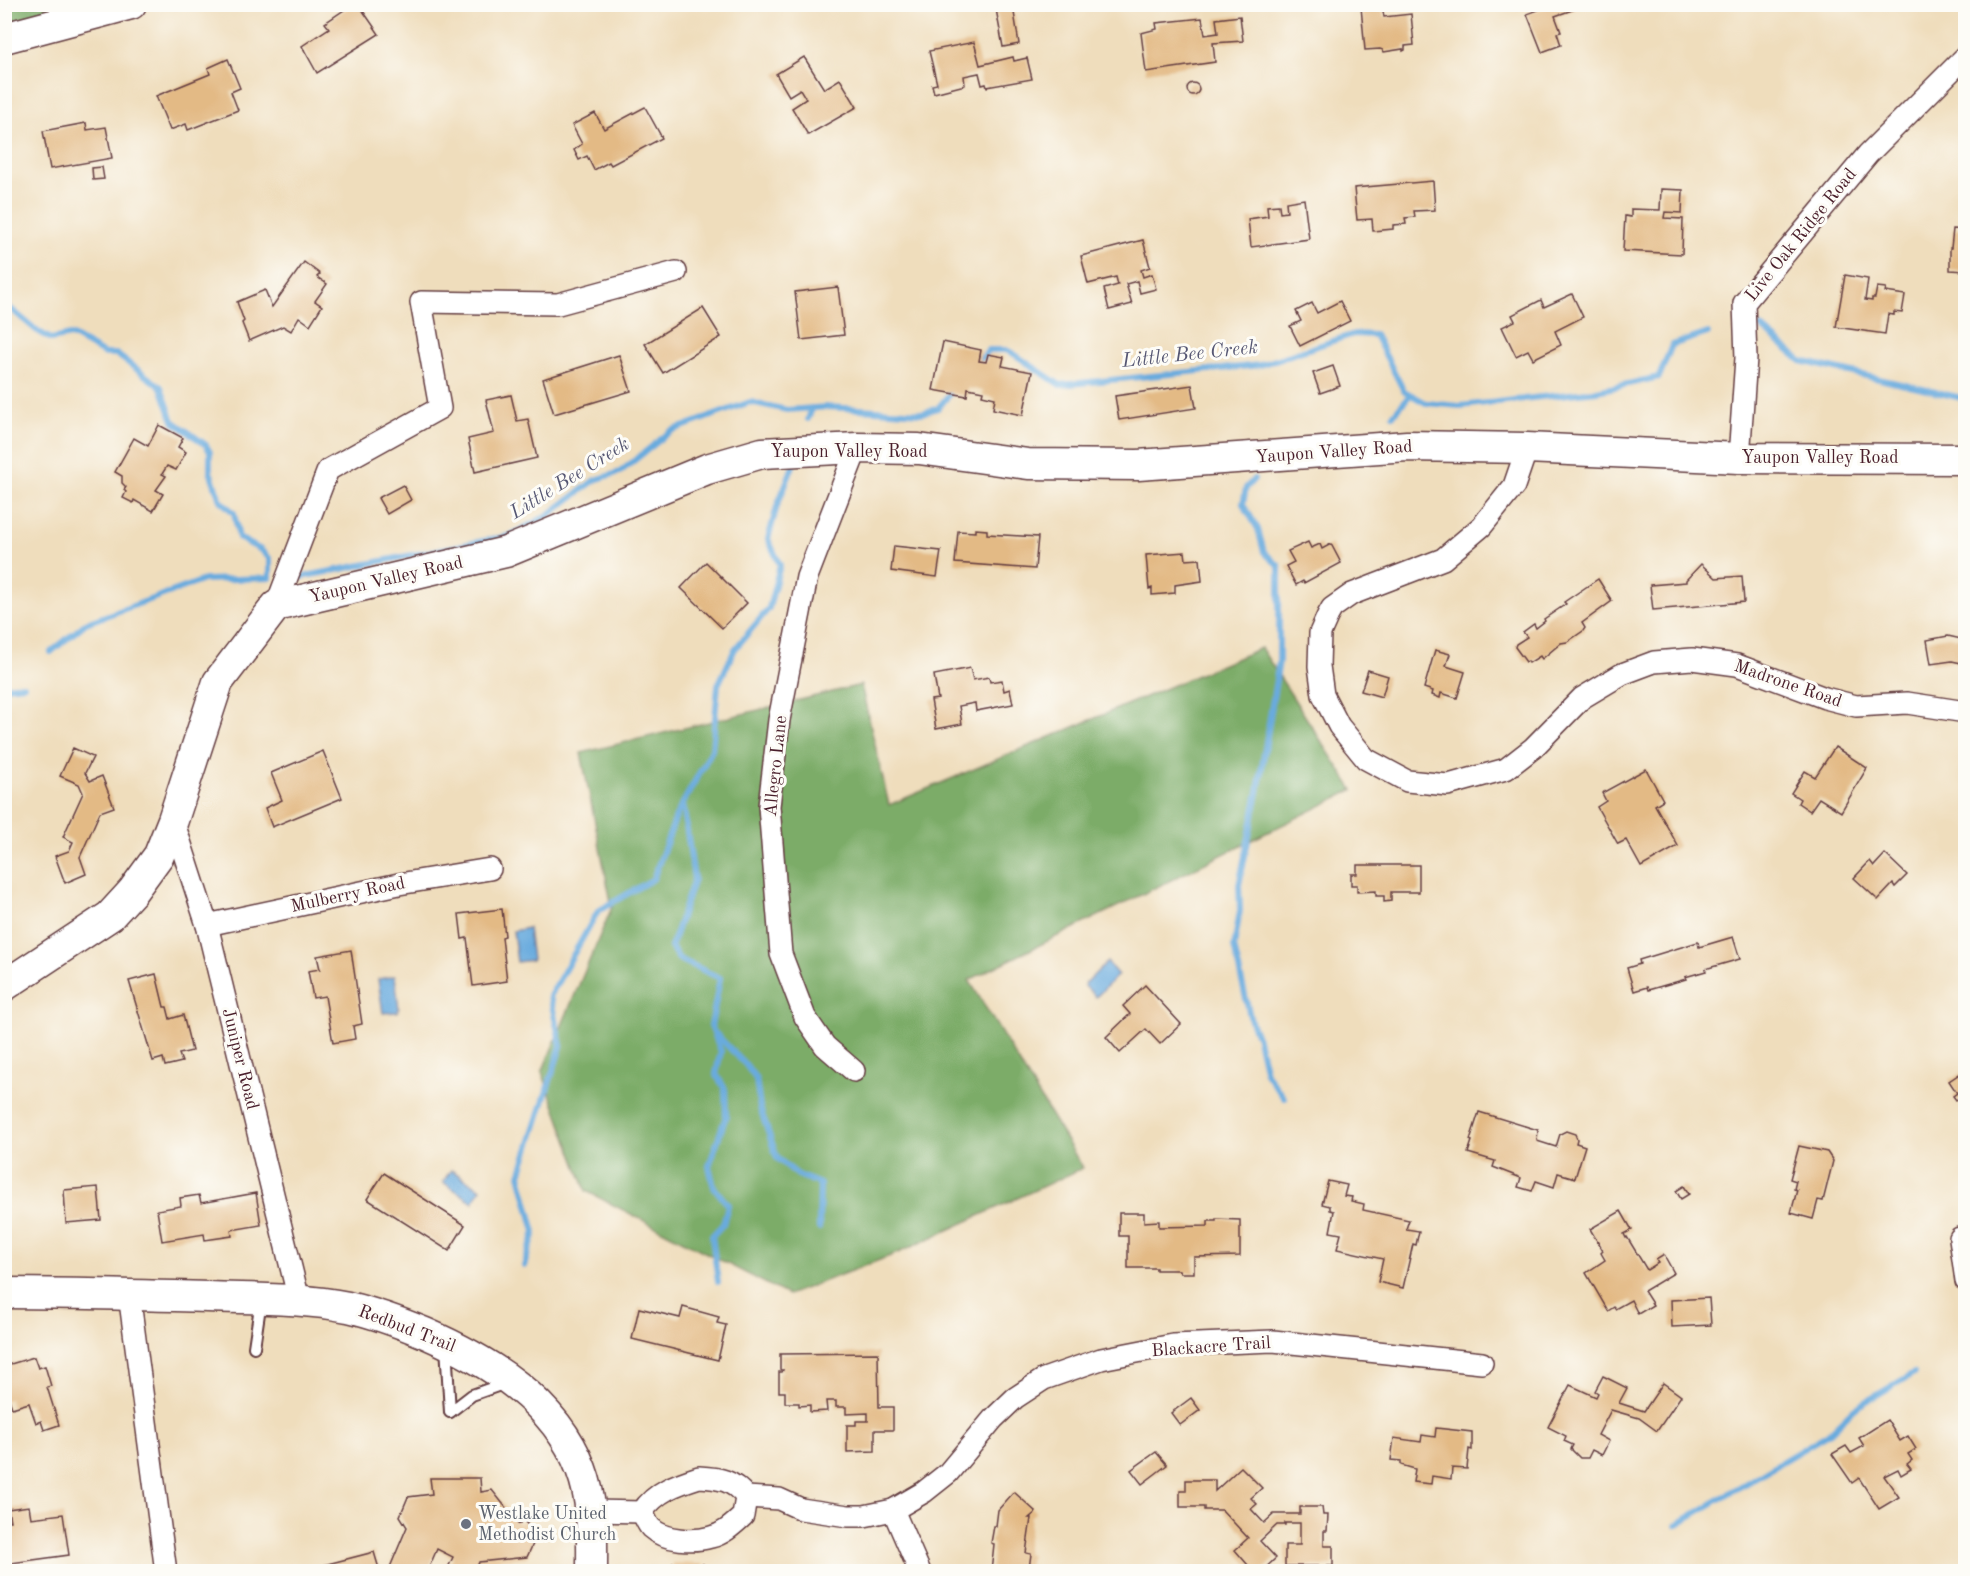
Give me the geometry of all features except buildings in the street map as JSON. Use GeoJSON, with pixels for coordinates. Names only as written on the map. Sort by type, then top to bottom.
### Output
{"type":"FeatureCollection","features":[{"type":"Feature","properties":{"kind":"street"},"geometry":{"type":"LineString","coordinates":[[4,38],[131,4]]}},
{"type":"Feature","properties":{"kind":"street","name":"Live Oak Ridge Road"},"geometry":{"type":"LineString","coordinates":[[1739,458],[1746,358],[1744,303],[1868,154],[1965,56]]}},
{"type":"Feature","properties":{"kind":"street"},"geometry":{"type":"LineString","coordinates":[[4,986],[110,916],[132,892],[159,855],[173,820],[218,682],[276,606],[328,470],[440,408],[422,302],[558,304],[676,272]]}},
{"type":"Feature","properties":{"kind":"street","name":"Yaupon Valley Road"},"geometry":{"type":"LineString","coordinates":[[276,606],[506,552],[707,469],[762,453],[857,448],[919,449],[1028,464],[1138,465],[1407,446],[1527,448],[1739,458],[1965,459]]}},
{"type":"Feature","properties":{"kind":"street","name":"Allegro Lane"},"geometry":{"type":"LineString","coordinates":[[854,1071],[825,1046],[805,1017],[781,954],[769,806],[779,720],[807,577],[857,448]]}},
{"type":"Feature","properties":{"kind":"street","name":"Madrone Road"},"geometry":{"type":"LineString","coordinates":[[1527,448],[1514,486],[1482,525],[1443,559],[1352,594],[1332,608],[1328,615],[1320,633],[1319,666],[1323,695],[1339,726],[1366,759],[1407,781],[1448,785],[1506,769],[1533,748],[1582,698],[1622,674],[1654,662],[1692,659],[1737,665],[1825,698],[1856,706],[1907,702],[1965,712]]}},
{"type":"Feature","properties":{"kind":"street","name":"Juniper Road"},"geometry":{"type":"LineString","coordinates":[[173,820],[207,925],[299,1300]]}},
{"type":"Feature","properties":{"kind":"street","name":"Mulberry Road"},"geometry":{"type":"LineString","coordinates":[[207,925],[399,884],[489,869]]}},
{"type":"Feature","properties":{"kind":"street"},"geometry":{"type":"LineString","coordinates":[[1960,1238],[1965,1281]]}},
{"type":"Feature","properties":{"kind":"street","name":"Redbud Trail"},"geometry":{"type":"LineString","coordinates":[[4,1293],[129,1294],[299,1300],[350,1308],[400,1322],[460,1348],[512,1381],[540,1406],[566,1438],[582,1470],[593,1511],[592,1572]]}},
{"type":"Feature","properties":{"kind":"street"},"geometry":{"type":"LineString","coordinates":[[129,1294],[166,1572]]}},
{"type":"Feature","properties":{"kind":"street","name":"Blackacre Trail"},"geometry":{"type":"LineString","coordinates":[[746,1497],[779,1499],[801,1509],[848,1516],[864,1516],[893,1510],[924,1492],[948,1473],[993,1419],[1015,1398],[1044,1379],[1101,1359],[1176,1345],[1273,1341],[1482,1363]]}},
{"type":"Feature","properties":{"kind":"street"},"geometry":{"type":"LineString","coordinates":[[699,1477],[720,1478],[740,1488],[746,1497],[743,1516],[712,1537],[689,1540],[662,1535],[650,1527],[642,1512],[649,1501],[663,1491],[699,1477]]}},
{"type":"Feature","properties":{"kind":"street"},"geometry":{"type":"LineString","coordinates":[[893,1510],[920,1572]]}},
{"type":"Feature","properties":{"kind":"street"},"geometry":{"type":"LineString","coordinates":[[593,1511],[642,1512]]}},
{"type":"Feature","properties":{"kind":"lane"},"geometry":{"type":"LineString","coordinates":[[254,1347],[261,1299]]}},
{"type":"Feature","properties":{"kind":"lane"},"geometry":{"type":"LineString","coordinates":[[446,1342],[450,1412],[472,1395],[512,1381]]}},
{"type":"Feature","properties":{"kind":"green space"},"geometry":{"type":"Polygon","coordinates":[[[5,5],[78,5],[5,24],[5,5]]]}},
{"type":"Feature","properties":{"kind":"green space"},"geometry":{"type":"Polygon","coordinates":[[[1261,648],[1353,790],[969,980],[1083,1168],[898,1253],[788,1295],[586,1191],[542,1072],[612,907],[581,753],[861,685],[889,805],[1261,648]]]}},
{"type":"Feature","properties":{"kind":"water"},"geometry":{"type":"Polygon","coordinates":[[[528,928],[532,960],[517,962],[513,931],[528,928]]]}},
{"type":"Feature","properties":{"kind":"water"},"geometry":{"type":"Polygon","coordinates":[[[1107,962],[1118,975],[1096,997],[1084,985],[1107,962]]]}},
{"type":"Feature","properties":{"kind":"water"},"geometry":{"type":"Polygon","coordinates":[[[395,976],[399,1009],[397,1012],[383,1013],[378,979],[395,976]]]}},
{"type":"Feature","properties":{"kind":"water"},"geometry":{"type":"Polygon","coordinates":[[[451,1170],[481,1189],[473,1202],[443,1182],[451,1170]]]}},
{"type":"Feature","properties":{"kind":"waterway"},"geometry":{"type":"LineString","coordinates":[[4,303],[36,330],[51,339],[71,335],[105,354],[116,354],[161,387],[173,421],[206,445],[210,452],[210,471],[220,500],[234,513],[239,538],[261,550],[270,559],[270,578],[204,580],[86,623],[51,652]]}},
{"type":"Feature","properties":{"kind":"waterway","name":"Little Bee Creek"},"geometry":{"type":"LineString","coordinates":[[1761,327],[1801,361],[1966,399]]}},
{"type":"Feature","properties":{"kind":"waterway","name":"Little Bee Creek"},"geometry":{"type":"LineString","coordinates":[[982,358],[989,350],[1006,350],[1060,385],[1260,365],[1354,334],[1375,335],[1404,391],[1426,403],[1460,406],[1597,391],[1659,377],[1672,345],[1708,333]]}},
{"type":"Feature","properties":{"kind":"waterway","name":"Little Bee Creek"},"geometry":{"type":"LineString","coordinates":[[301,577],[509,536],[547,516],[595,480],[620,472],[671,431],[750,402],[787,410],[828,407],[922,413],[938,408],[949,395]]}},
{"type":"Feature","properties":{"kind":"waterway"},"geometry":{"type":"LineString","coordinates":[[1393,415],[1410,395]]}},
{"type":"Feature","properties":{"kind":"waterway"},"geometry":{"type":"LineString","coordinates":[[808,419],[812,408]]}},
{"type":"Feature","properties":{"kind":"waterway"},"geometry":{"type":"LineString","coordinates":[[524,1266],[535,1232],[520,1175],[561,1046],[550,996],[598,911],[653,879],[677,814],[712,750],[718,685],[735,649],[769,608],[780,565],[768,539],[777,506],[793,466]]}},
{"type":"Feature","properties":{"kind":"waterway"},"geometry":{"type":"LineString","coordinates":[[1254,479],[1246,488],[1243,504],[1258,529],[1264,552],[1279,566],[1279,661],[1258,792],[1239,885],[1240,910],[1234,947],[1266,1073],[1284,1098]]}},
{"type":"Feature","properties":{"kind":"waterway","name":"Little Bee Creek"},"geometry":{"type":"LineString","coordinates":[[4,687],[24,685]]}},
{"type":"Feature","properties":{"kind":"waterway"},"geometry":{"type":"LineString","coordinates":[[683,804],[694,879],[671,947],[679,959],[720,978],[711,1026],[721,1051],[716,1074],[725,1089],[726,1116],[709,1166],[714,1187],[728,1205],[723,1224],[712,1236],[718,1282]]}},
{"type":"Feature","properties":{"kind":"waterway"},"geometry":{"type":"LineString","coordinates":[[715,1033],[746,1065],[756,1079],[760,1108],[777,1158],[798,1175],[820,1184],[819,1228]]}},
{"type":"Feature","properties":{"kind":"waterway"},"geometry":{"type":"LineString","coordinates":[[1676,1525],[1828,1434],[1855,1408],[1914,1373]]}},
{"type":"Feature","properties":{"kind":"place","name":"Westlake United Methodist Church"},"geometry":{"type":"Point","coordinates":[466,1524]}}]}
